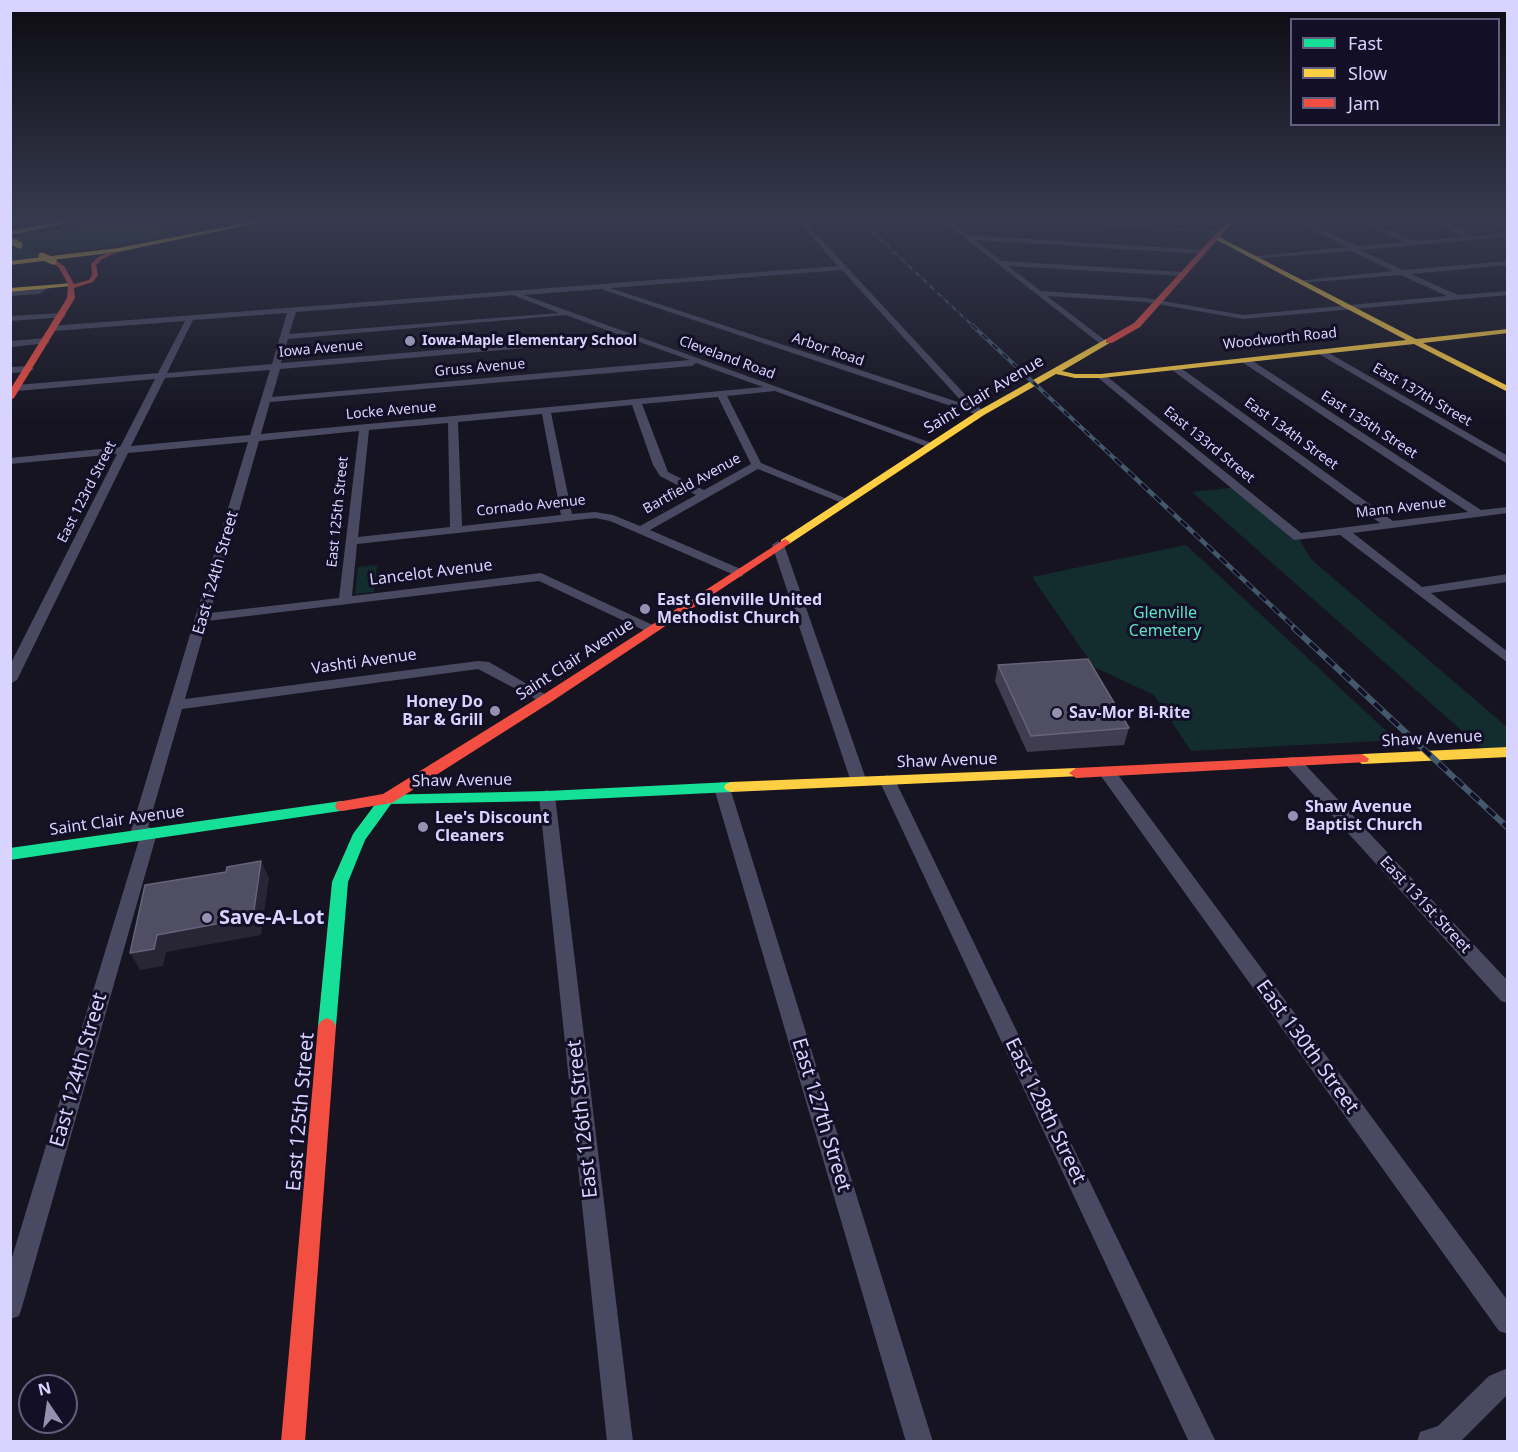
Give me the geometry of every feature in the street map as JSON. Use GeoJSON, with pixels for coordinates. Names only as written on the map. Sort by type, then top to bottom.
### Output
{"type":"FeatureCollection","features":[{"type":"Feature","properties":{"kind":"main road"},"geometry":{"type":"LineString","coordinates":[[10,290],[31,289]]}},
{"type":"Feature","properties":{"kind":"main road"},"geometry":{"type":"LineString","coordinates":[[14,393],[69,304],[72,289]]}},
{"type":"Feature","properties":{"kind":"main road","name":"Saint Clair Avenue"},"geometry":{"type":"LineString","coordinates":[[10,854],[387,799],[546,699],[981,413],[1137,325],[1169,289]]}},
{"type":"Feature","properties":{"kind":"main road"},"geometry":{"type":"LineString","coordinates":[[1314,289],[1504,386]]}},
{"type":"Feature","properties":{"kind":"main road","name":"Woodworth Road"},"geometry":{"type":"LineString","coordinates":[[1056,372],[1085,377],[1101,376],[1508,331]]}},
{"type":"Feature","properties":{"kind":"main road","name":"Shaw Avenue"},"geometry":{"type":"LineString","coordinates":[[387,799],[547,796],[1508,752]]}},
{"type":"Feature","properties":{"kind":"main road","name":"East 125th Street"},"geometry":{"type":"LineString","coordinates":[[293,1442],[340,882],[358,838],[387,799]]}},
{"type":"Feature","properties":{"kind":"street"},"geometry":{"type":"LineString","coordinates":[[54,328],[578,289]]}},
{"type":"Feature","properties":{"kind":"street","name":"Arbor Road"},"geometry":{"type":"LineString","coordinates":[[605,289],[981,413]]}},
{"type":"Feature","properties":{"kind":"street"},"geometry":{"type":"LineString","coordinates":[[863,289],[969,404],[981,413]]}},
{"type":"Feature","properties":{"kind":"street"},"geometry":{"type":"LineString","coordinates":[[1033,289],[1103,343]]}},
{"type":"Feature","properties":{"kind":"street"},"geometry":{"type":"LineString","coordinates":[[1437,289],[1457,298]]}},
{"type":"Feature","properties":{"kind":"street"},"geometry":{"type":"LineString","coordinates":[[1039,293],[1157,302],[1244,317],[1352,309],[1508,293]]}},
{"type":"Feature","properties":{"kind":"street","name":"Cleveland Road"},"geometry":{"type":"LineString","coordinates":[[514,294],[932,445]]}},
{"type":"Feature","properties":{"kind":"street","name":"East 124th Street"},"geometry":{"type":"LineString","coordinates":[[10,1306],[178,705],[292,311]]}},
{"type":"Feature","properties":{"kind":"street"},"geometry":{"type":"LineString","coordinates":[[10,319],[62,315]]}},
{"type":"Feature","properties":{"kind":"street"},"geometry":{"type":"LineString","coordinates":[[284,337],[567,315]]}},
{"type":"Feature","properties":{"kind":"street","name":"East 123rd Street"},"geometry":{"type":"LineString","coordinates":[[10,680],[190,318]]}},
{"type":"Feature","properties":{"kind":"street","name":"Iowa Avenue"},"geometry":{"type":"LineString","coordinates":[[14,393],[161,376],[628,337]]}},
{"type":"Feature","properties":{"kind":"street"},"geometry":{"type":"LineString","coordinates":[[10,344],[46,341]]}},
{"type":"Feature","properties":{"kind":"street","name":"East 137th Street"},"geometry":{"type":"LineString","coordinates":[[1322,352],[1508,461]]}},
{"type":"Feature","properties":{"kind":"street","name":"East 135th Street"},"geometry":{"type":"LineString","coordinates":[[1245,360],[1479,514]]}},
{"type":"Feature","properties":{"kind":"street","name":"Gruss Avenue"},"geometry":{"type":"LineString","coordinates":[[265,400],[698,362]]}},
{"type":"Feature","properties":{"kind":"street","name":"East 134th Street"},"geometry":{"type":"LineString","coordinates":[[1175,368],[1390,525]]}},
{"type":"Feature","properties":{"kind":"street"},"geometry":{"type":"LineString","coordinates":[[10,370],[29,369]]}},
{"type":"Feature","properties":{"kind":"street","name":"East 133rd Street"},"geometry":{"type":"LineString","coordinates":[[1101,376],[1298,537]]}},
{"type":"Feature","properties":{"kind":"street","name":"Locke Avenue"},"geometry":{"type":"LineString","coordinates":[[10,461],[773,389]]}},
{"type":"Feature","properties":{"kind":"street"},"geometry":{"type":"LineString","coordinates":[[722,394],[757,465],[846,501]]}},
{"type":"Feature","properties":{"kind":"street"},"geometry":{"type":"LineString","coordinates":[[636,402],[658,465],[664,474],[703,494]]}},
{"type":"Feature","properties":{"kind":"street"},"geometry":{"type":"LineString","coordinates":[[546,411],[567,516]]}},
{"type":"Feature","properties":{"kind":"street"},"geometry":{"type":"LineString","coordinates":[[453,419],[456,529]]}},
{"type":"Feature","properties":{"kind":"street","name":"East 125th Street"},"geometry":{"type":"LineString","coordinates":[[345,600],[364,428]]}},
{"type":"Feature","properties":{"kind":"street","name":"Bartfield Avenue"},"geometry":{"type":"LineString","coordinates":[[641,530],[757,465]]}},
{"type":"Feature","properties":{"kind":"street","name":"Mann Avenue"},"geometry":{"type":"LineString","coordinates":[[1298,537],[1508,510]]}},
{"type":"Feature","properties":{"kind":"street","name":"Cornado Avenue"},"geometry":{"type":"LineString","coordinates":[[351,541],[567,516],[595,515],[613,518],[739,573]]}},
{"type":"Feature","properties":{"kind":"street"},"geometry":{"type":"LineString","coordinates":[[1342,531],[1508,659]]}},
{"type":"Feature","properties":{"kind":"street"},"geometry":{"type":"LineString","coordinates":[[778,545],[859,782]]}},
{"type":"Feature","properties":{"kind":"street","name":"Lancelot Avenue"},"geometry":{"type":"LineString","coordinates":[[203,618],[542,577],[652,630]]}},
{"type":"Feature","properties":{"kind":"street"},"geometry":{"type":"LineString","coordinates":[[1419,591],[1508,578]]}},
{"type":"Feature","properties":{"kind":"street","name":"Vashti Avenue"},"geometry":{"type":"LineString","coordinates":[[178,705],[478,665],[484,665],[546,699]]}},
{"type":"Feature","properties":{"kind":"street","name":"East 131st Street"},"geometry":{"type":"LineString","coordinates":[[1293,762],[1508,995]]}},
{"type":"Feature","properties":{"kind":"street","name":"East 130th Street"},"geometry":{"type":"LineString","coordinates":[[1107,772],[1508,1322]]}},
{"type":"Feature","properties":{"kind":"street","name":"East 128th Street"},"geometry":{"type":"LineString","coordinates":[[887,780],[1203,1442]]}},
{"type":"Feature","properties":{"kind":"street","name":"East 127th Street"},"geometry":{"type":"LineString","coordinates":[[722,788],[920,1442]]}},
{"type":"Feature","properties":{"kind":"street","name":"East 126th Street"},"geometry":{"type":"LineString","coordinates":[[547,796],[620,1442]]}},
{"type":"Feature","properties":{"kind":"street"},"geometry":{"type":"LineString","coordinates":[[1430,1442],[1448,1436],[1498,1385],[1508,1381]]}},
{"type":"Feature","properties":{"kind":"green space"},"geometry":{"type":"Polygon","coordinates":[[[1237,487],[1298,537],[1311,559],[1507,727],[1507,752],[1487,753],[1192,492],[1237,487]]]}},
{"type":"Feature","properties":{"kind":"green space","name":"Glenville Cemetery"},"geometry":{"type":"Polygon","coordinates":[[[1186,545],[1396,740],[1191,751],[1154,695],[1094,667],[1032,577],[1186,545]]]}},
{"type":"Feature","properties":{"kind":"green space"},"geometry":{"type":"Polygon","coordinates":[[[377,565],[374,592],[355,594],[358,567],[377,565]]]}},
{"type":"Feature","properties":{"kind":"building","name":"Sav-Mor Bi-Rite"},"geometry":{"type":"Polygon","coordinates":[[[1088,659],[1129,728],[1031,736],[998,665],[1088,659]]]}},
{"type":"Feature","properties":{"kind":"building"},"geometry":{"type":"Polygon","coordinates":[[[261,861],[253,917],[157,935],[154,949],[130,953],[145,885],[226,872],[227,867],[261,861]]]}},
{"type":"Feature","properties":{"kind":"railway"},"geometry":{"type":"LineString","coordinates":[[933,289],[974,327]]}},
{"type":"Feature","properties":{"kind":"railway"},"geometry":{"type":"LineString","coordinates":[[972,325],[1116,460]]}},
{"type":"Feature","properties":{"kind":"railway"},"geometry":{"type":"LineString","coordinates":[[1115,459],[1296,629]]}},
{"type":"Feature","properties":{"kind":"railway"},"geometry":{"type":"LineString","coordinates":[[1294,628],[1508,828]]}},
{"type":"Feature","properties":{"kind":"traffic: fast"},"geometry":{"type":"LineString","coordinates":[[387,799],[547,796],[731,787]]}},
{"type":"Feature","properties":{"kind":"traffic: fast"},"geometry":{"type":"LineString","coordinates":[[327,1026],[340,882],[358,838],[387,799]]}},
{"type":"Feature","properties":{"kind":"traffic: fast"},"geometry":{"type":"LineString","coordinates":[[10,854],[342,806]]}},
{"type":"Feature","properties":{"kind":"traffic: slow"},"geometry":{"type":"LineString","coordinates":[[10,290],[23,289]]}},
{"type":"Feature","properties":{"kind":"traffic: slow"},"geometry":{"type":"LineString","coordinates":[[1314,289],[1508,390]]}},
{"type":"Feature","properties":{"kind":"traffic: slow"},"geometry":{"type":"LineString","coordinates":[[1056,372],[1075,376],[1101,376],[1508,331]]}},
{"type":"Feature","properties":{"kind":"traffic: slow"},"geometry":{"type":"LineString","coordinates":[[785,542],[981,413],[1109,341]]}},
{"type":"Feature","properties":{"kind":"traffic: slow"},"geometry":{"type":"LineString","coordinates":[[1362,759],[1508,752]]}},
{"type":"Feature","properties":{"kind":"traffic: slow"},"geometry":{"type":"LineString","coordinates":[[731,787],[1076,773]]}},
{"type":"Feature","properties":{"kind":"traffic: jam"},"geometry":{"type":"LineString","coordinates":[[10,398],[71,298],[71,289]]}},
{"type":"Feature","properties":{"kind":"traffic: jam"},"geometry":{"type":"LineString","coordinates":[[1109,341],[1137,325],[1170,289]]}},
{"type":"Feature","properties":{"kind":"traffic: jam"},"geometry":{"type":"LineString","coordinates":[[342,806],[387,799],[546,699],[785,542]]}},
{"type":"Feature","properties":{"kind":"traffic: jam"},"geometry":{"type":"LineString","coordinates":[[1076,773],[1362,759]]}},
{"type":"Feature","properties":{"kind":"traffic: jam"},"geometry":{"type":"LineString","coordinates":[[293,1442],[327,1026]]}},
{"type":"Feature","properties":{"kind":"place","name":"Iowa-Maple Elementary School"},"geometry":{"type":"Point","coordinates":[410,341]}},
{"type":"Feature","properties":{"kind":"place","name":"East Glenville United Methodist Church"},"geometry":{"type":"Point","coordinates":[645,609]}},
{"type":"Feature","properties":{"kind":"place","name":"Honey Do Bar & Grill"},"geometry":{"type":"Point","coordinates":[495,711]}},
{"type":"Feature","properties":{"kind":"place","name":"Sav-Mor Bi-Rite"},"geometry":{"type":"Point","coordinates":[1057,713]}},
{"type":"Feature","properties":{"kind":"place","name":"Shaw Avenue Baptist Church"},"geometry":{"type":"Point","coordinates":[1293,816]}},
{"type":"Feature","properties":{"kind":"place","name":"Lee's Discount Cleaners"},"geometry":{"type":"Point","coordinates":[423,827]}},
{"type":"Feature","properties":{"kind":"place","name":"Save-A-Lot"},"geometry":{"type":"Point","coordinates":[207,918]}}]}
